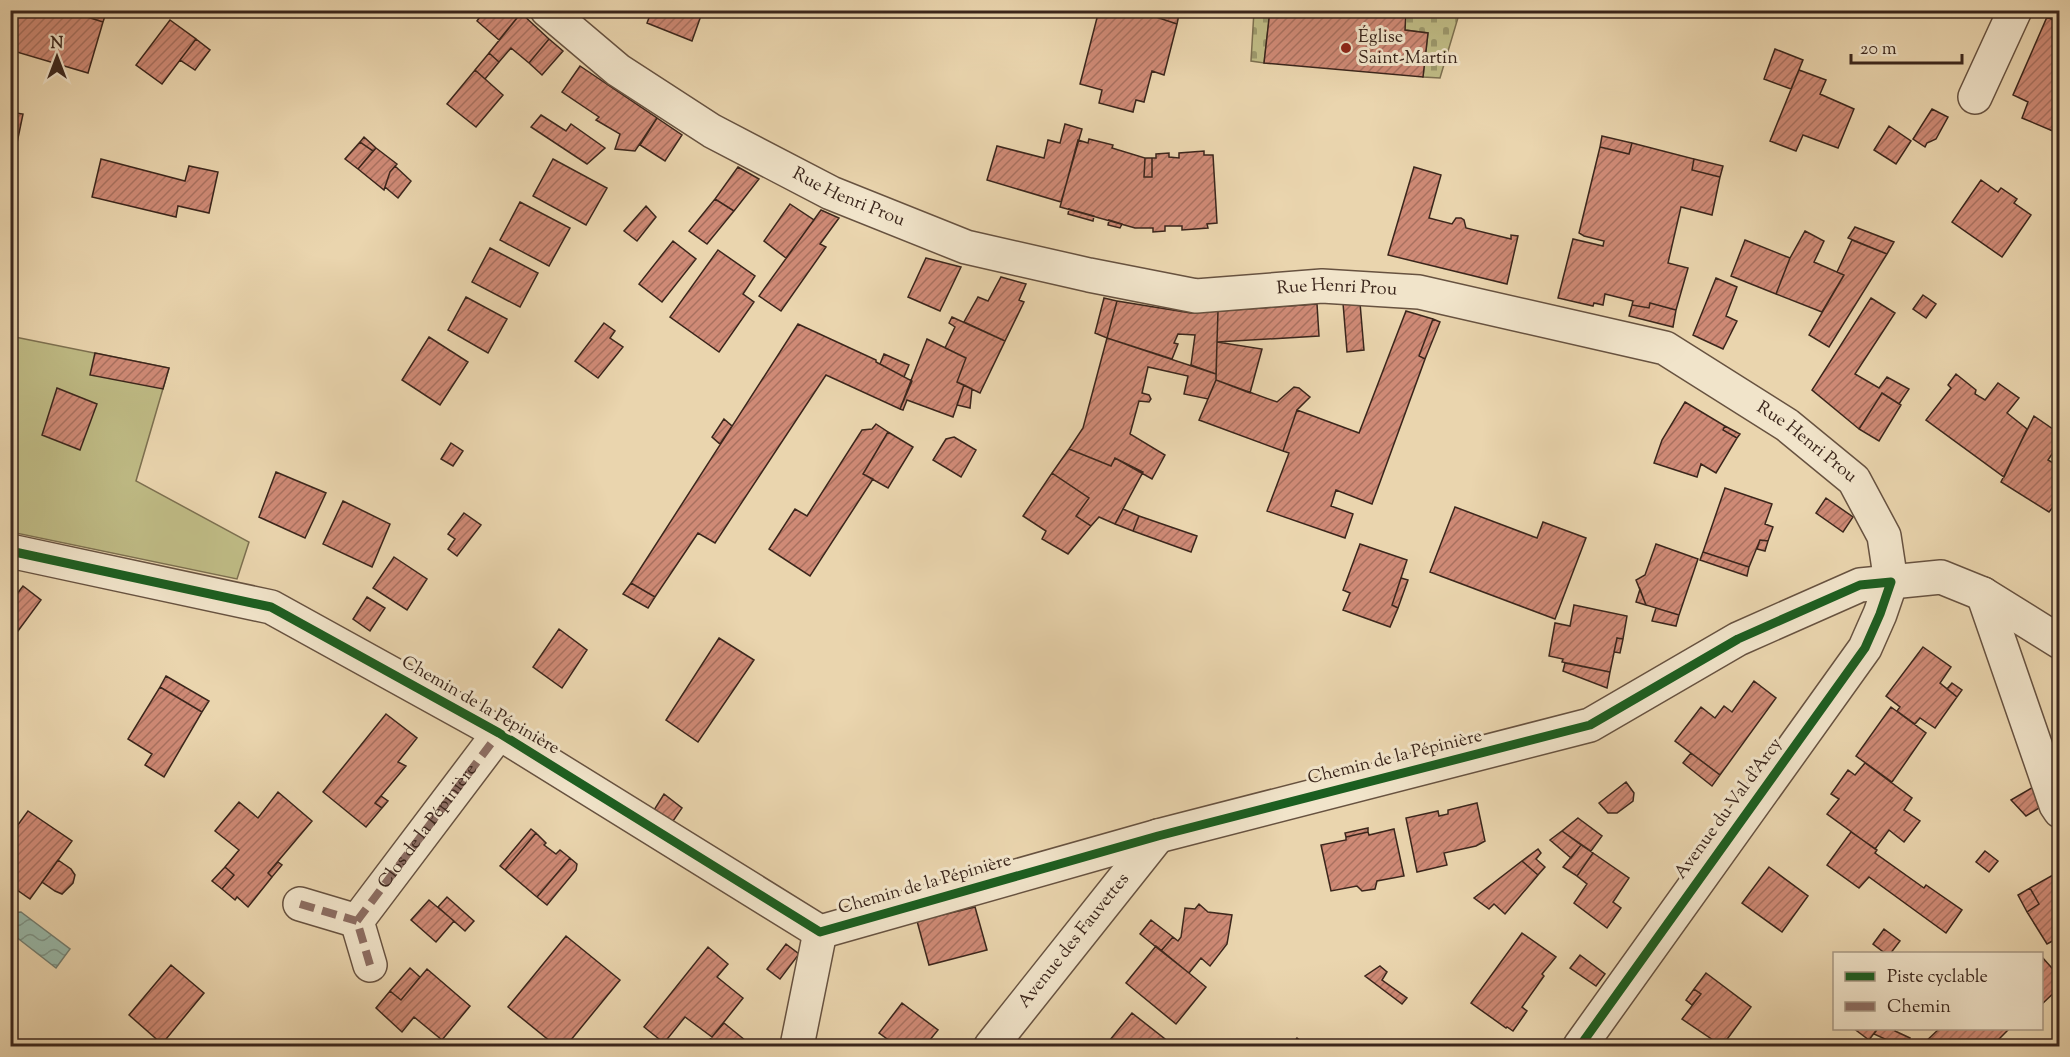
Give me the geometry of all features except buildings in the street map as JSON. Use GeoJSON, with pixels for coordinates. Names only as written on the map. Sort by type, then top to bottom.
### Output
{"type":"FeatureCollection","features":[{"type":"Feature","properties":{"kind":"street","name":"Rue Henri Prou"},"geometry":{"type":"LineString","coordinates":[[548,10],[618,70],[712,130],[831,193],[966,247],[1196,296],[1322,286],[1419,292],[1665,348],[1787,425],[1854,480],[1884,536],[1891,582]]}},
{"type":"Feature","properties":{"kind":"street"},"geometry":{"type":"LineString","coordinates":[[1975,97],[2015,10]]}},
{"type":"Feature","properties":{"kind":"street","name":"Chemin de la Pépinière"},"geometry":{"type":"LineString","coordinates":[[10,551],[271,607],[499,733],[820,932],[1158,836],[1590,725],[1738,639],[1860,585],[1891,582]]}},
{"type":"Feature","properties":{"kind":"street"},"geometry":{"type":"LineString","coordinates":[[1891,582],[1941,577],[1983,594],[2060,642]]}},
{"type":"Feature","properties":{"kind":"street","name":"Avenue du Val d'Arcy"},"geometry":{"type":"LineString","coordinates":[[1580,1047],[1865,648],[1891,582]]}},
{"type":"Feature","properties":{"kind":"street"},"geometry":{"type":"LineString","coordinates":[[1983,594],[2060,811]]}},
{"type":"Feature","properties":{"kind":"street","name":"Clos de la Pépinière"},"geometry":{"type":"LineString","coordinates":[[357,921],[499,733]]}},
{"type":"Feature","properties":{"kind":"street","name":"Avenue des Fauvettes"},"geometry":{"type":"LineString","coordinates":[[991,1047],[1158,836]]}},
{"type":"Feature","properties":{"kind":"street"},"geometry":{"type":"LineString","coordinates":[[300,904],[357,921],[370,965]]}},
{"type":"Feature","properties":{"kind":"street"},"geometry":{"type":"LineString","coordinates":[[797,1047],[820,932]]}},
{"type":"Feature","properties":{"kind":"green space"},"geometry":{"type":"Polygon","coordinates":[[[1254,11],[1270,11],[1264,63],[1251,61],[1254,11]]]}},
{"type":"Feature","properties":{"kind":"green space"},"geometry":{"type":"Polygon","coordinates":[[[1405,11],[1460,11],[1440,78],[1423,77],[1428,33],[1405,30],[1405,11]]]}},
{"type":"Feature","properties":{"kind":"green space"},"geometry":{"type":"Polygon","coordinates":[[[10,336],[169,368],[136,481],[249,542],[237,579],[11,532],[10,336]]]}},
{"type":"Feature","properties":{"kind":"water"},"geometry":{"type":"Polygon","coordinates":[[[21,912],[70,949],[56,968],[11,933],[11,913],[21,912]]]}},
{"type":"Feature","properties":{"kind":"marked path"},"geometry":{"type":"LineString","coordinates":[[370,965],[357,921],[499,733]]}},
{"type":"Feature","properties":{"kind":"marked path"},"geometry":{"type":"LineString","coordinates":[[300,904],[357,921]]}},
{"type":"Feature","properties":{"kind":"cycle path"},"geometry":{"type":"LineString","coordinates":[[10,551],[271,607],[499,733],[820,932],[1158,836],[1590,725],[1738,639],[1860,585],[1891,582],[1865,648],[1580,1046]]}},
{"type":"Feature","properties":{"kind":"place","name":"Église Saint-Martin"},"geometry":{"type":"Point","coordinates":[1346,48]}}]}
